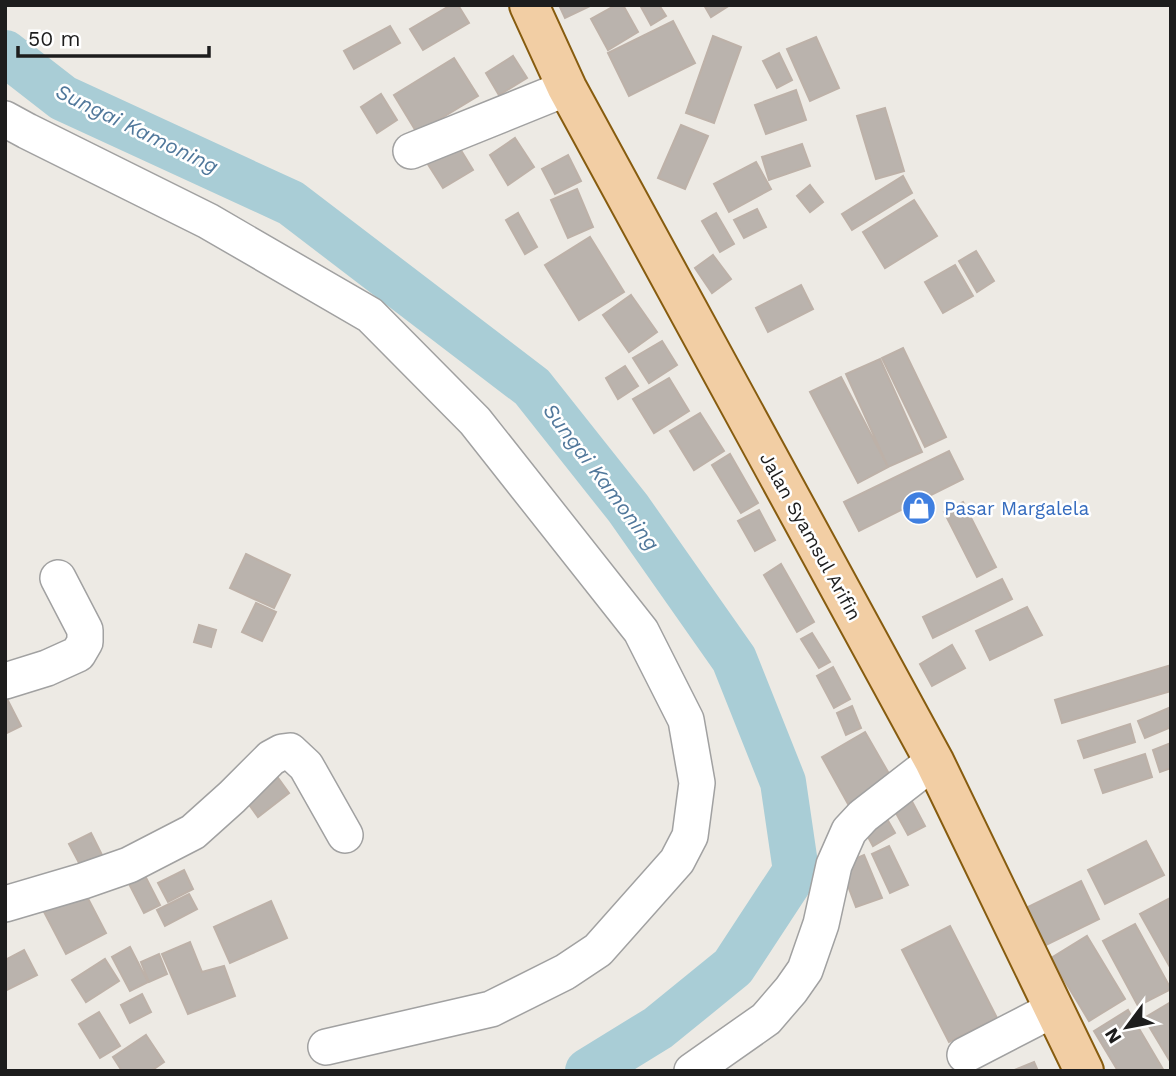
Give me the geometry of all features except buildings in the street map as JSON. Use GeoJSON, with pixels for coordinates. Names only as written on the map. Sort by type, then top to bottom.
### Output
{"type":"FeatureCollection","features":[{"type":"Feature","properties":{"kind":"main road","name":"Jalan Syamsul Arifin"},"geometry":{"type":"LineString","coordinates":[[529,5],[566,88],[934,761],[1084,1071]]}},
{"type":"Feature","properties":{"kind":"street"},"geometry":{"type":"LineString","coordinates":[[411,151],[566,88]]}},
{"type":"Feature","properties":{"kind":"street"},"geometry":{"type":"LineString","coordinates":[[5,119],[208,221],[370,315],[475,421],[641,631],[686,720],[697,783],[690,836],[677,861],[598,950],[565,972],[491,1009],[326,1047]]}},
{"type":"Feature","properties":{"kind":"street"},"geometry":{"type":"LineString","coordinates":[[5,681],[47,668],[78,654],[85,642],[85,630],[58,578]]}},
{"type":"Feature","properties":{"kind":"street"},"geometry":{"type":"LineString","coordinates":[[5,904],[129,864],[193,832],[271,758],[282,752],[290,751],[306,766],[345,835]]}},
{"type":"Feature","properties":{"kind":"street"},"geometry":{"type":"LineString","coordinates":[[692,1071],[766,1019],[791,990],[805,970],[821,924],[834,865],[849,831],[863,816],[934,761]]}},
{"type":"Feature","properties":{"kind":"street"},"geometry":{"type":"LineString","coordinates":[[965,1055],[1054,1009]]}},
{"type":"Feature","properties":{"kind":"waterway","name":"Sungai Kamoning"},"geometry":{"type":"LineString","coordinates":[[5,53],[63,98],[291,203],[532,387],[628,508],[734,659],[783,782],[796,871],[733,967],[658,1028],[588,1071]]}},
{"type":"Feature","properties":{"kind":"place","name":"Pasar Margalela"},"geometry":{"type":"Point","coordinates":[919,508]}}]}
